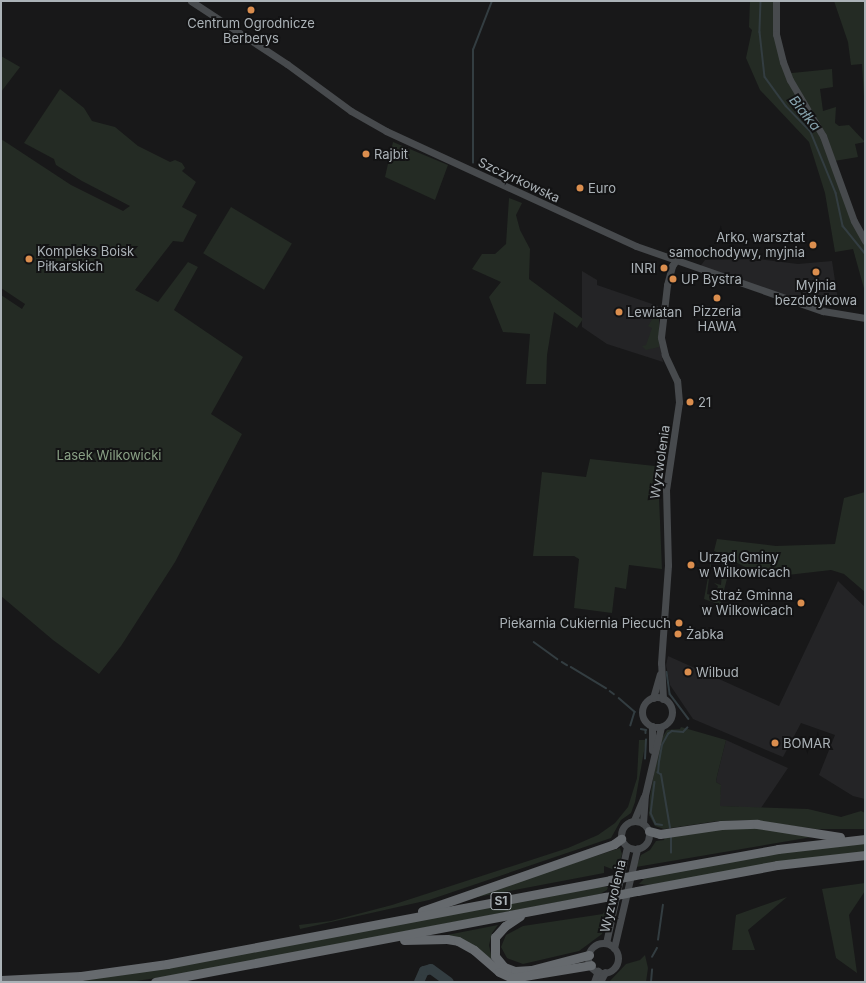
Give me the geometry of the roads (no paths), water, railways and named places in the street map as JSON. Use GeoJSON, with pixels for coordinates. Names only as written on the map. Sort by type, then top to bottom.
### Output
{"type":"FeatureCollection","features":[{"type":"Feature","properties":{"kind":"highway"},"geometry":{"type":"LineString","coordinates":[[650,831],[660,834],[721,825],[757,824],[861,839]]}},
{"type":"Feature","properties":{"kind":"highway"},"geometry":{"type":"LineString","coordinates":[[392,922],[614,844],[621,839]]}},
{"type":"Feature","properties":{"kind":"highway","name":"S1"},"geometry":{"type":"LineString","coordinates":[[1,980],[81,976],[138,969],[778,849],[861,839]]}},
{"type":"Feature","properties":{"kind":"highway","name":"S1"},"geometry":{"type":"LineString","coordinates":[[155,982],[777,865],[865,856]]}},
{"type":"Feature","properties":{"kind":"highway"},"geometry":{"type":"LineString","coordinates":[[539,910],[516,918],[500,930],[494,945],[498,962],[508,969],[522,971],[589,955]]}},
{"type":"Feature","properties":{"kind":"highway"},"geometry":{"type":"LineString","coordinates":[[374,941],[447,939],[458,941],[474,950],[498,972],[512,978],[598,970]]}},
{"type":"Feature","properties":{"kind":"street","name":"Szczyrkowska"},"geometry":{"type":"LineString","coordinates":[[191,1],[287,64],[371,124],[608,235],[823,312],[865,318]]}},
{"type":"Feature","properties":{"kind":"street"},"geometry":{"type":"LineString","coordinates":[[776,1],[776,34],[783,62],[790,80],[823,136],[854,221],[865,241]]}},
{"type":"Feature","properties":{"kind":"street","name":"Wyzwolenia"},"geometry":{"type":"LineString","coordinates":[[663,699],[661,672],[668,565],[666,490],[679,402],[677,381],[665,355],[661,337],[669,276],[672,266],[676,260]]}},
{"type":"Feature","properties":{"kind":"street","name":"Wyzwolenia"},"geometry":{"type":"LineString","coordinates":[[653,698],[661,672]]}},
{"type":"Feature","properties":{"kind":"street"},"geometry":{"type":"LineString","coordinates":[[643,822],[645,795],[652,754],[661,727],[668,722],[672,713],[670,705],[663,699],[653,698],[646,702],[642,713],[644,720],[652,726],[661,727]]}},
{"type":"Feature","properties":{"kind":"street"},"geometry":{"type":"LineString","coordinates":[[652,726],[652,754]]}},
{"type":"Feature","properties":{"kind":"street"},"geometry":{"type":"LineString","coordinates":[[634,820],[643,822],[650,831],[647,843],[637,849],[627,847],[621,839],[623,827],[634,820],[645,795]]}},
{"type":"Feature","properties":{"kind":"street","name":"Wyzwolenia"},"geometry":{"type":"LineString","coordinates":[[606,943],[627,847]]}},
{"type":"Feature","properties":{"kind":"street","name":"Wyzwolenia"},"geometry":{"type":"LineString","coordinates":[[614,948],[637,849]]}},
{"type":"Feature","properties":{"kind":"street"},"geometry":{"type":"LineString","coordinates":[[598,970],[616,964],[618,957],[614,948],[606,943],[595,946],[589,955],[598,970],[600,982]]}},
{"type":"Feature","properties":{"kind":"street"},"geometry":{"type":"LineString","coordinates":[[594,982],[598,970]]}},
{"type":"Feature","properties":{"kind":"waterway"},"geometry":{"type":"LineString","coordinates":[[473,163],[473,50],[492,1]]}},
{"type":"Feature","properties":{"kind":"waterway","name":"Białka"},"geometry":{"type":"LineString","coordinates":[[761,1],[760,32],[765,77],[786,106],[811,132],[836,193],[843,226],[865,253]]}},
{"type":"Feature","properties":{"kind":"waterway"},"geometry":{"type":"LineString","coordinates":[[534,642],[557,659]]}},
{"type":"Feature","properties":{"kind":"waterway"},"geometry":{"type":"LineString","coordinates":[[562,662],[567,665]]}},
{"type":"Feature","properties":{"kind":"waterway"},"geometry":{"type":"LineString","coordinates":[[571,667],[606,688]]}},
{"type":"Feature","properties":{"kind":"waterway"},"geometry":{"type":"LineString","coordinates":[[667,672],[670,694],[689,719]]}},
{"type":"Feature","properties":{"kind":"waterway"},"geometry":{"type":"LineString","coordinates":[[610,691],[614,694]]}},
{"type":"Feature","properties":{"kind":"waterway"},"geometry":{"type":"LineString","coordinates":[[619,698],[635,712],[631,725]]}},
{"type":"Feature","properties":{"kind":"waterway"},"geometry":{"type":"LineString","coordinates":[[670,828],[661,775],[658,773],[659,762],[662,745],[668,734],[672,731],[683,732],[687,728]]}},
{"type":"Feature","properties":{"kind":"waterway"},"geometry":{"type":"LineString","coordinates":[[641,729],[646,730],[646,733]]}},
{"type":"Feature","properties":{"kind":"waterway"},"geometry":{"type":"LineString","coordinates":[[645,759],[646,740]]}},
{"type":"Feature","properties":{"kind":"waterway"},"geometry":{"type":"LineString","coordinates":[[655,782],[651,813],[656,824],[662,825]]}},
{"type":"Feature","properties":{"kind":"waterway"},"geometry":{"type":"LineString","coordinates":[[671,836],[671,853]]}},
{"type":"Feature","properties":{"kind":"waterway"},"geometry":{"type":"LineString","coordinates":[[658,940],[663,905]]}},
{"type":"Feature","properties":{"kind":"waterway"},"geometry":{"type":"LineString","coordinates":[[652,957],[657,948]]}},
{"type":"Feature","properties":{"kind":"waterway"},"geometry":{"type":"LineString","coordinates":[[419,982],[424,971],[431,969],[449,982]]}},
{"type":"Feature","properties":{"kind":"waterway"},"geometry":{"type":"LineString","coordinates":[[651,982],[652,970]]}},
{"type":"Feature","properties":{"kind":"place","name":"Centrum Ogrodnicze Berberys"},"geometry":{"type":"Point","coordinates":[251,10]}},
{"type":"Feature","properties":{"kind":"place","name":"Rajbit"},"geometry":{"type":"Point","coordinates":[366,154]}},
{"type":"Feature","properties":{"kind":"place","name":"Euro"},"geometry":{"type":"Point","coordinates":[580,188]}},
{"type":"Feature","properties":{"kind":"place","name":"Arko, warsztat samochodywy, myjnia"},"geometry":{"type":"Point","coordinates":[813,245]}},
{"type":"Feature","properties":{"kind":"place","name":"Kompleks Boisk Piłkarskich"},"geometry":{"type":"Point","coordinates":[29,259]}},
{"type":"Feature","properties":{"kind":"place","name":"INRI"},"geometry":{"type":"Point","coordinates":[664,268]}},
{"type":"Feature","properties":{"kind":"place","name":"Myjnia bezdotykowa"},"geometry":{"type":"Point","coordinates":[816,272]}},
{"type":"Feature","properties":{"kind":"place","name":"UP Bystra"},"geometry":{"type":"Point","coordinates":[673,279]}},
{"type":"Feature","properties":{"kind":"place","name":"Pizzeria HAWA"},"geometry":{"type":"Point","coordinates":[717,298]}},
{"type":"Feature","properties":{"kind":"place","name":"Lewiatan"},"geometry":{"type":"Point","coordinates":[619,312]}},
{"type":"Feature","properties":{"kind":"place","name":"21"},"geometry":{"type":"Point","coordinates":[690,402]}},
{"type":"Feature","properties":{"kind":"place","name":"Urząd Gminy w Wilkowicach"},"geometry":{"type":"Point","coordinates":[691,565]}},
{"type":"Feature","properties":{"kind":"place","name":"Straż Gminna w Wilkowicach"},"geometry":{"type":"Point","coordinates":[801,603]}},
{"type":"Feature","properties":{"kind":"place","name":"Piekarnia Cukiernia Piecuch"},"geometry":{"type":"Point","coordinates":[679,623]}},
{"type":"Feature","properties":{"kind":"place","name":"Żabka"},"geometry":{"type":"Point","coordinates":[678,634]}},
{"type":"Feature","properties":{"kind":"place","name":"Wilbud"},"geometry":{"type":"Point","coordinates":[688,672]}},
{"type":"Feature","properties":{"kind":"place","name":"BOMAR"},"geometry":{"type":"Point","coordinates":[775,743]}},
{"type":"Feature","properties":{"kind":"park label","name":"Lasek Wilkowicki"},"geometry":{"type":"Point","coordinates":[109,455]}}]}
